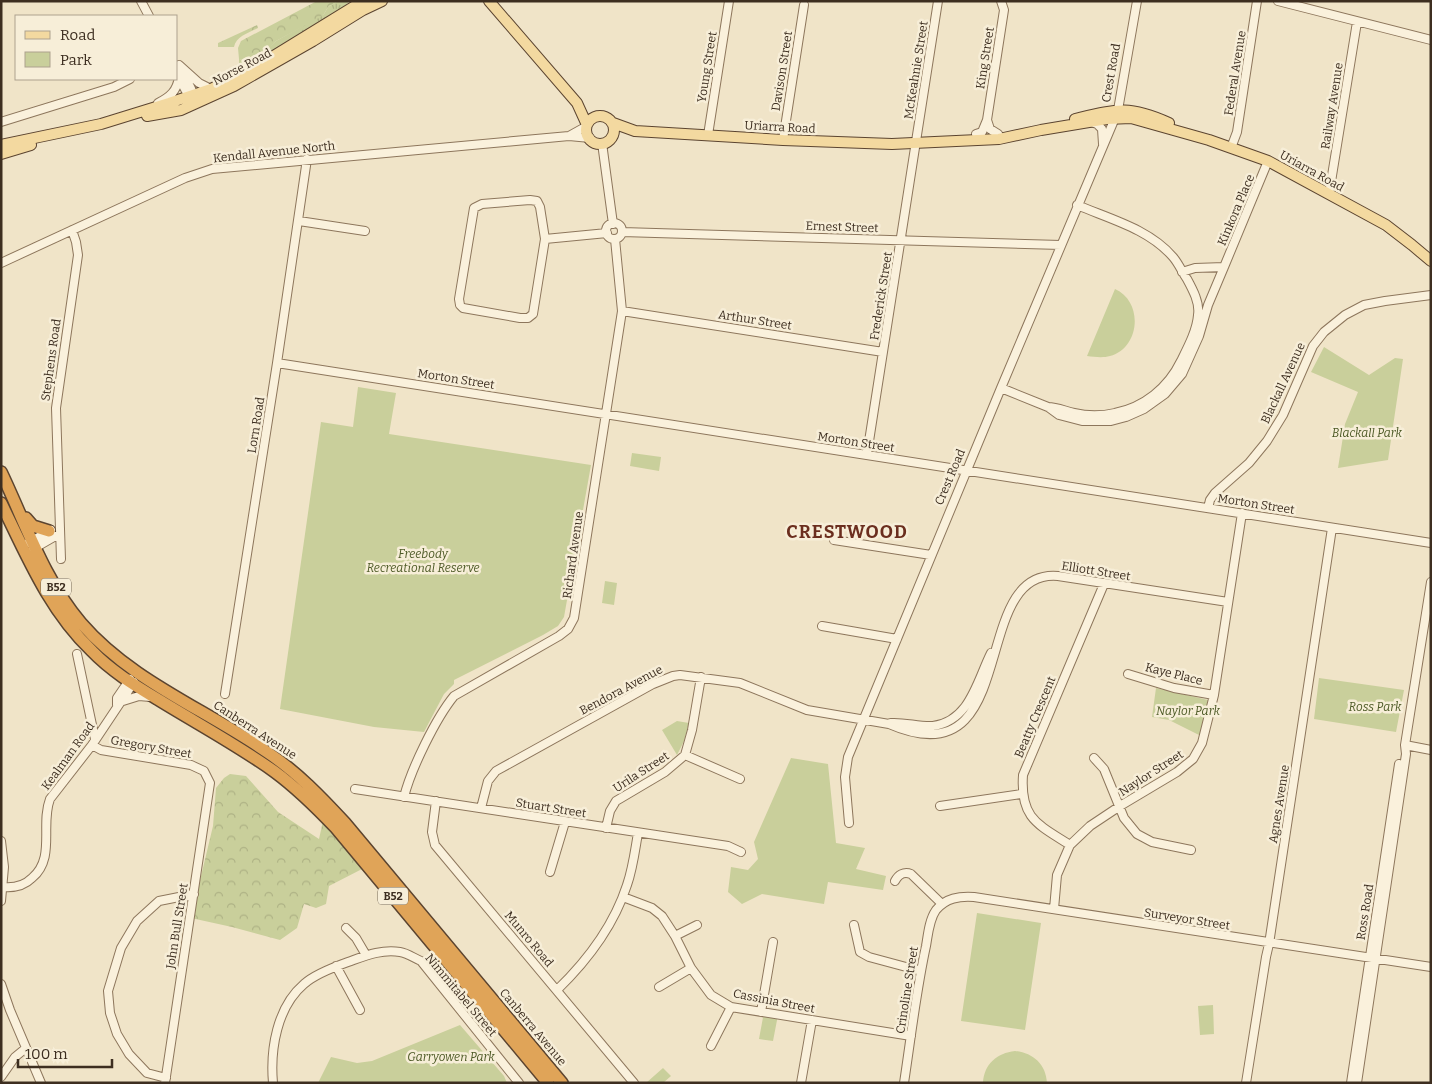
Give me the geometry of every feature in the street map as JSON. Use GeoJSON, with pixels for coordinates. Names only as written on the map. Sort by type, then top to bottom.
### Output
{"type":"FeatureCollection","features":[{"type":"Feature","properties":{"kind":"highway","name":"Canberra Avenue"},"geometry":{"type":"LineString","coordinates":[[1,472],[19,509],[29,547],[52,604],[81,640],[93,653],[134,678],[266,751],[291,769],[316,792],[352,831],[562,1083]]}},
{"type":"Feature","properties":{"kind":"highway","name":"Canberra Avenue"},"geometry":{"type":"LineString","coordinates":[[1,503],[29,547]]}},
{"type":"Feature","properties":{"kind":"highway"},"geometry":{"type":"LineString","coordinates":[[19,509],[33,526],[56,530]]}},
{"type":"Feature","properties":{"kind":"highway","name":"Canberra Avenue"},"geometry":{"type":"LineString","coordinates":[[134,678],[155,697],[274,771],[306,795],[368,866],[548,1083]]}},
{"type":"Feature","properties":{"kind":"main road"},"geometry":{"type":"LineString","coordinates":[[335,18],[354,1]]}},
{"type":"Feature","properties":{"kind":"main road"},"geometry":{"type":"LineString","coordinates":[[363,5],[376,1]]}},
{"type":"Feature","properties":{"kind":"main road","name":"Norse Road"},"geometry":{"type":"LineString","coordinates":[[1,145],[101,124],[181,110],[211,89],[254,68],[335,18],[363,5],[382,1]]}},
{"type":"Feature","properties":{"kind":"main road"},"geometry":{"type":"LineString","coordinates":[[490,2],[577,103],[590,138],[595,142],[602,143],[608,141],[614,131],[613,124],[607,118],[577,103]]}},
{"type":"Feature","properties":{"kind":"main road","name":"Norse Road"},"geometry":{"type":"LineString","coordinates":[[101,124],[140,112],[194,100],[261,72],[363,5]]}},
{"type":"Feature","properties":{"kind":"main road","name":"Uriarra Road"},"geometry":{"type":"LineString","coordinates":[[613,124],[635,130],[783,140],[879,144],[999,139],[1089,122],[1116,114]]}},
{"type":"Feature","properties":{"kind":"main road","name":"Uriarra Road"},"geometry":{"type":"LineString","coordinates":[[1041,130],[1072,119],[1116,114],[1210,140],[1268,161],[1329,194],[1398,233],[1431,261]]}},
{"type":"Feature","properties":{"kind":"main road"},"geometry":{"type":"LineString","coordinates":[[587,126],[592,119],[600,116]]}},
{"type":"Feature","properties":{"kind":"main road","name":"Norse Road"},"geometry":{"type":"LineString","coordinates":[[1,154],[74,130]]}},
{"type":"Feature","properties":{"kind":"main road","name":"Uriarra Road"},"geometry":{"type":"LineString","coordinates":[[612,136],[635,130]]}},
{"type":"Feature","properties":{"kind":"main road","name":"Uriarra Road"},"geometry":{"type":"LineString","coordinates":[[920,142],[943,137],[976,134],[1021,134]]}},
{"type":"Feature","properties":{"kind":"main road","name":"Uriarra Road"},"geometry":{"type":"LineString","coordinates":[[1398,233],[1431,270]]}},
{"type":"Feature","properties":{"kind":"street"},"geometry":{"type":"LineString","coordinates":[[141,1],[148,15]]}},
{"type":"Feature","properties":{"kind":"street","name":"Young Street"},"geometry":{"type":"LineString","coordinates":[[708,135],[729,1]]}},
{"type":"Feature","properties":{"kind":"street","name":"McKeahnie Street"},"geometry":{"type":"LineString","coordinates":[[920,142],[938,1]]}},
{"type":"Feature","properties":{"kind":"street","name":"King Street"},"geometry":{"type":"LineString","coordinates":[[976,134],[982,132],[987,120],[1004,10],[1002,1]]}},
{"type":"Feature","properties":{"kind":"street","name":"Crest Road"},"geometry":{"type":"LineString","coordinates":[[850,823],[845,777],[846,764],[863,718],[1116,114],[1137,1]]}},
{"type":"Feature","properties":{"kind":"street","name":"Federal Avenue"},"geometry":{"type":"LineString","coordinates":[[1231,148],[1237,132],[1257,1]]}},
{"type":"Feature","properties":{"kind":"street"},"geometry":{"type":"LineString","coordinates":[[1278,1],[1431,40]]}},
{"type":"Feature","properties":{"kind":"street","name":"Davison Street"},"geometry":{"type":"LineString","coordinates":[[783,140],[804,5]]}},
{"type":"Feature","properties":{"kind":"street","name":"Railway Avenue"},"geometry":{"type":"LineString","coordinates":[[1329,194],[1357,22]]}},
{"type":"Feature","properties":{"kind":"street"},"geometry":{"type":"LineString","coordinates":[[178,69],[194,100]]}},
{"type":"Feature","properties":{"kind":"street"},"geometry":{"type":"LineString","coordinates":[[178,69],[211,89]]}},
{"type":"Feature","properties":{"kind":"street"},"geometry":{"type":"LineString","coordinates":[[1,122],[122,84],[128,80]]}},
{"type":"Feature","properties":{"kind":"street"},"geometry":{"type":"LineString","coordinates":[[140,112],[170,96],[176,88],[177,80]]}},
{"type":"Feature","properties":{"kind":"street"},"geometry":{"type":"LineString","coordinates":[[987,120],[990,129],[998,134]]}},
{"type":"Feature","properties":{"kind":"street"},"geometry":{"type":"LineString","coordinates":[[1089,122],[1095,123],[1102,128],[1103,146]]}},
{"type":"Feature","properties":{"kind":"street","name":"Kendall Avenue North"},"geometry":{"type":"LineString","coordinates":[[569,136],[587,126]]}},
{"type":"Feature","properties":{"kind":"street","name":"Kendall Avenue North"},"geometry":{"type":"LineString","coordinates":[[1,263],[200,172],[228,167],[307,159],[569,136],[590,138]]}},
{"type":"Feature","properties":{"kind":"street","name":"Frederick Street"},"geometry":{"type":"LineString","coordinates":[[867,454],[901,240],[920,142]]}},
{"type":"Feature","properties":{"kind":"street"},"geometry":{"type":"LineString","coordinates":[[602,143],[613,224]]}},
{"type":"Feature","properties":{"kind":"street","name":"Lorn Road"},"geometry":{"type":"LineString","coordinates":[[225,694],[307,159]]}},
{"type":"Feature","properties":{"kind":"street","name":"Kinkora Place"},"geometry":{"type":"LineString","coordinates":[[1001,388],[1048,407],[1056,414],[1068,418],[1095,422],[1126,417],[1144,409],[1165,394],[1182,374],[1202,328],[1208,305],[1268,161]]}},
{"type":"Feature","properties":{"kind":"street"},"geometry":{"type":"LineString","coordinates":[[536,201],[540,206],[545,239],[534,311],[531,316],[520,318],[470,310],[461,306],[459,299],[473,212],[476,206],[536,201]]}},
{"type":"Feature","properties":{"kind":"street"},"geometry":{"type":"LineString","coordinates":[[1078,205],[1144,234],[1161,245],[1174,258],[1196,298],[1198,316]]}},
{"type":"Feature","properties":{"kind":"street"},"geometry":{"type":"LineString","coordinates":[[299,221],[364,231]]}},
{"type":"Feature","properties":{"kind":"street"},"geometry":{"type":"LineString","coordinates":[[613,224],[620,227],[622,232],[619,238],[610,238],[607,233],[607,228],[613,224]]}},
{"type":"Feature","properties":{"kind":"street","name":"Stephens Road"},"geometry":{"type":"LineString","coordinates":[[61,559],[56,530],[56,408],[78,255],[72,230]]}},
{"type":"Feature","properties":{"kind":"street","name":"Ernest Street"},"geometry":{"type":"LineString","coordinates":[[622,232],[1061,245]]}},
{"type":"Feature","properties":{"kind":"street"},"geometry":{"type":"LineString","coordinates":[[545,239],[607,233]]}},
{"type":"Feature","properties":{"kind":"street","name":"Richard Avenue"},"geometry":{"type":"LineString","coordinates":[[404,796],[408,783],[442,712],[454,696],[554,640],[564,633],[573,622],[622,311],[615,239]]}},
{"type":"Feature","properties":{"kind":"street"},"geometry":{"type":"LineString","coordinates":[[1174,258],[1188,265],[1203,268]]}},
{"type":"Feature","properties":{"kind":"street"},"geometry":{"type":"LineString","coordinates":[[1182,272],[1224,267]]}},
{"type":"Feature","properties":{"kind":"street","name":"Blackall Avenue"},"geometry":{"type":"LineString","coordinates":[[1208,508],[1210,500],[1215,493],[1249,463],[1267,441],[1283,415],[1313,346],[1324,332],[1345,315],[1364,306],[1378,302],[1431,295]]}},
{"type":"Feature","properties":{"kind":"street","name":"Kinkora Place"},"geometry":{"type":"LineString","coordinates":[[1048,407],[1081,414],[1106,415],[1129,409],[1148,400],[1166,384],[1178,368],[1198,316],[1208,305]]}},
{"type":"Feature","properties":{"kind":"street","name":"Arthur Street"},"geometry":{"type":"LineString","coordinates":[[622,311],[884,352]]}},
{"type":"Feature","properties":{"kind":"street","name":"Morton Street"},"geometry":{"type":"LineString","coordinates":[[277,363],[1431,543]]}},
{"type":"Feature","properties":{"kind":"street","name":"Naylor Street"},"geometry":{"type":"LineString","coordinates":[[1054,909],[1058,875],[1070,845],[1090,826],[1177,772],[1193,759],[1202,743],[1214,695],[1242,513]]}},
{"type":"Feature","properties":{"kind":"street","name":"Agnes Avenue"},"geometry":{"type":"LineString","coordinates":[[1246,1083],[1332,528]]}},
{"type":"Feature","properties":{"kind":"street"},"geometry":{"type":"LineString","coordinates":[[29,547],[56,530]]}},
{"type":"Feature","properties":{"kind":"street"},"geometry":{"type":"LineString","coordinates":[[834,540],[931,555]]}},
{"type":"Feature","properties":{"kind":"street","name":"Elliott Street"},"geometry":{"type":"LineString","coordinates":[[863,718],[927,734],[943,732],[958,725],[975,707],[990,670],[998,640],[1011,606],[1020,590],[1027,583],[1042,576],[1049,575],[1228,602]]}},
{"type":"Feature","properties":{"kind":"street","name":"Ross Road"},"geometry":{"type":"LineString","coordinates":[[1357,1083],[1401,753],[1405,745],[1431,582]]}},
{"type":"Feature","properties":{"kind":"street","name":"Beatty Crescent"},"geometry":{"type":"LineString","coordinates":[[1021,794],[1023,775],[1104,584]]}},
{"type":"Feature","properties":{"kind":"street"},"geometry":{"type":"LineString","coordinates":[[822,626],[897,639]]}},
{"type":"Feature","properties":{"kind":"street"},"geometry":{"type":"LineString","coordinates":[[77,654],[93,742]]}},
{"type":"Feature","properties":{"kind":"street","name":"Kaye Place"},"geometry":{"type":"LineString","coordinates":[[1128,674],[1174,688],[1214,695]]}},
{"type":"Feature","properties":{"kind":"street","name":"Bendora Avenue"},"geometry":{"type":"LineString","coordinates":[[481,808],[488,781],[496,771],[663,679],[680,675],[740,683],[807,710],[863,718]]}},
{"type":"Feature","properties":{"kind":"street","name":"Urila Street"},"geometry":{"type":"LineString","coordinates":[[606,828],[610,811],[616,801],[665,772],[685,755],[692,730],[701,677]]}},
{"type":"Feature","properties":{"kind":"street","name":"Kealman Road"},"geometry":{"type":"LineString","coordinates":[[3,887],[21,886],[30,881],[40,870],[46,853],[49,803],[120,703],[117,698],[134,678]]}},
{"type":"Feature","properties":{"kind":"street"},"geometry":{"type":"LineString","coordinates":[[120,703],[139,696],[155,697]]}},
{"type":"Feature","properties":{"kind":"street","name":"Gregory Street"},"geometry":{"type":"LineString","coordinates":[[93,742],[101,750],[191,764],[200,768],[206,774]]}},
{"type":"Feature","properties":{"kind":"street"},"geometry":{"type":"LineString","coordinates":[[1405,745],[1431,750]]}},
{"type":"Feature","properties":{"kind":"street"},"geometry":{"type":"LineString","coordinates":[[685,755],[740,779]]}},
{"type":"Feature","properties":{"kind":"street"},"geometry":{"type":"LineString","coordinates":[[1094,758],[1104,769],[1124,818],[1137,834],[1152,842],[1191,850]]}},
{"type":"Feature","properties":{"kind":"street","name":"John Bull Street"},"geometry":{"type":"LineString","coordinates":[[165,1080],[210,786],[206,774]]}},
{"type":"Feature","properties":{"kind":"street","name":"Stuart Street"},"geometry":{"type":"LineString","coordinates":[[355,789],[728,846],[741,852]]}},
{"type":"Feature","properties":{"kind":"street"},"geometry":{"type":"LineString","coordinates":[[940,806],[1021,794],[1026,811],[1041,826],[1070,845]]}},
{"type":"Feature","properties":{"kind":"street","name":"Munro Road"},"geometry":{"type":"LineString","coordinates":[[436,801],[432,832],[436,845],[634,1083]]}},
{"type":"Feature","properties":{"kind":"street"},"geometry":{"type":"LineString","coordinates":[[550,872],[565,822]]}},
{"type":"Feature","properties":{"kind":"street"},"geometry":{"type":"LineString","coordinates":[[558,990],[575,972],[599,940],[623,897],[638,833]]}},
{"type":"Feature","properties":{"kind":"street"},"geometry":{"type":"LineString","coordinates":[[1,841],[4,866],[1,901]]}},
{"type":"Feature","properties":{"kind":"street"},"geometry":{"type":"LineString","coordinates":[[895,881],[902,873],[911,874],[942,904]]}},
{"type":"Feature","properties":{"kind":"street"},"geometry":{"type":"LineString","coordinates":[[165,1080],[147,1073],[129,1054],[117,1034],[110,1013],[108,991],[121,948],[137,921],[159,902],[194,894]]}},
{"type":"Feature","properties":{"kind":"street","name":"Surveyor Street"},"geometry":{"type":"LineString","coordinates":[[942,904],[952,898],[965,896],[1269,944],[1431,967]]}},
{"type":"Feature","properties":{"kind":"street","name":"Cassinia Street"},"geometry":{"type":"LineString","coordinates":[[623,897],[657,912],[675,936],[691,968],[711,995],[731,1007],[911,1036]]}},
{"type":"Feature","properties":{"kind":"street","name":"Crinoline Street"},"geometry":{"type":"LineString","coordinates":[[904,1083],[921,971],[931,921],[936,910],[942,904]]}},
{"type":"Feature","properties":{"kind":"street"},"geometry":{"type":"LineString","coordinates":[[675,936],[696,925]]}},
{"type":"Feature","properties":{"kind":"street"},"geometry":{"type":"LineString","coordinates":[[854,925],[860,952],[869,957],[921,971]]}},
{"type":"Feature","properties":{"kind":"street"},"geometry":{"type":"LineString","coordinates":[[346,928],[356,938],[366,955]]}},
{"type":"Feature","properties":{"kind":"street"},"geometry":{"type":"LineString","coordinates":[[761,1012],[773,942]]}},
{"type":"Feature","properties":{"kind":"street","name":"Nimmitabel Street"},"geometry":{"type":"LineString","coordinates":[[273,1083],[274,1047],[284,1009],[304,984],[336,966],[366,955],[401,952],[421,961],[519,1083]]}},
{"type":"Feature","properties":{"kind":"street","name":"Ross Road"},"geometry":{"type":"LineString","coordinates":[[1351,1083],[1373,959]]}},
{"type":"Feature","properties":{"kind":"street"},"geometry":{"type":"LineString","coordinates":[[336,966],[360,1010]]}},
{"type":"Feature","properties":{"kind":"street"},"geometry":{"type":"LineString","coordinates":[[659,987],[691,968]]}},
{"type":"Feature","properties":{"kind":"street"},"geometry":{"type":"LineString","coordinates":[[1,984],[41,1083]]}},
{"type":"Feature","properties":{"kind":"street"},"geometry":{"type":"LineString","coordinates":[[711,1046],[731,1007]]}},
{"type":"Feature","properties":{"kind":"street"},"geometry":{"type":"LineString","coordinates":[[801,1083],[812,1020]]}},
{"type":"Feature","properties":{"kind":"street"},"geometry":{"type":"LineString","coordinates":[[1,1077],[15,1057],[26,1048]]}},
{"type":"Feature","properties":{"kind":"green space"},"geometry":{"type":"Polygon","coordinates":[[[317,1],[338,1],[328,7],[324,14],[317,19],[276,41],[270,47],[247,59],[239,59],[238,48],[241,41],[317,1]]]}},
{"type":"Feature","properties":{"kind":"green space"},"geometry":{"type":"Polygon","coordinates":[[[338,1],[350,1],[334,15],[239,69],[239,59],[259,54],[276,41],[324,14],[328,7],[338,1]]]}},
{"type":"Feature","properties":{"kind":"green space"},"geometry":{"type":"Polygon","coordinates":[[[257,25],[258,28],[240,37],[234,47],[218,47],[218,43],[257,25]]]}},
{"type":"Feature","properties":{"kind":"green space"},"geometry":{"type":"Polygon","coordinates":[[[1115,289],[1124,295],[1131,304],[1135,324],[1132,335],[1128,344],[1110,356],[1087,356],[1115,289]]]}},
{"type":"Feature","properties":{"kind":"green space","name":"Blackall Park"},"geometry":{"type":"Polygon","coordinates":[[[1324,347],[1369,375],[1395,358],[1403,359],[1388,460],[1338,468],[1345,424],[1358,392],[1311,372],[1324,347]]]}},
{"type":"Feature","properties":{"kind":"green space","name":"Freebody Recreational Reserve"},"geometry":{"type":"Polygon","coordinates":[[[358,387],[396,393],[389,434],[591,465],[564,617],[558,626],[543,635],[454,680],[454,684],[444,694],[424,732],[374,727],[280,709],[321,422],[353,427],[358,387]]]}},
{"type":"Feature","properties":{"kind":"green space"},"geometry":{"type":"Polygon","coordinates":[[[632,453],[661,457],[659,471],[630,466],[632,453]]]}},
{"type":"Feature","properties":{"kind":"green space"},"geometry":{"type":"Polygon","coordinates":[[[605,581],[617,583],[614,605],[602,603],[605,581]]]}},
{"type":"Feature","properties":{"kind":"green space","name":"Ross Park"},"geometry":{"type":"Polygon","coordinates":[[[1319,678],[1404,690],[1396,732],[1314,719],[1319,678]]]}},
{"type":"Feature","properties":{"kind":"green space","name":"Naylor Park"},"geometry":{"type":"Polygon","coordinates":[[[1156,688],[1208,700],[1201,736],[1169,720],[1152,717],[1156,688]]]}},
{"type":"Feature","properties":{"kind":"green space"},"geometry":{"type":"Polygon","coordinates":[[[677,721],[689,723],[684,741],[677,755],[662,730],[677,721]]]}},
{"type":"Feature","properties":{"kind":"green space"},"geometry":{"type":"Polygon","coordinates":[[[791,758],[828,764],[836,843],[865,848],[856,869],[886,876],[883,890],[828,882],[824,904],[762,894],[742,904],[728,892],[731,867],[748,870],[758,859],[754,842],[791,758]]]}},
{"type":"Feature","properties":{"kind":"green space"},"geometry":{"type":"Polygon","coordinates":[[[230,774],[246,776],[278,812],[319,839],[323,821],[364,868],[329,886],[326,904],[316,908],[304,904],[297,928],[280,940],[191,918],[213,826],[216,788],[230,774]]]}},
{"type":"Feature","properties":{"kind":"green space"},"geometry":{"type":"Polygon","coordinates":[[[977,913],[1041,923],[1025,1030],[961,1021],[977,913]]]}},
{"type":"Feature","properties":{"kind":"green space"},"geometry":{"type":"Polygon","coordinates":[[[1213,1005],[1214,1034],[1200,1035],[1198,1006],[1213,1005]]]}},
{"type":"Feature","properties":{"kind":"green space"},"geometry":{"type":"Polygon","coordinates":[[[764,1012],[778,1015],[773,1041],[759,1039],[764,1012]]]}},
{"type":"Feature","properties":{"kind":"green space","name":"Garryowen Park"},"geometry":{"type":"Polygon","coordinates":[[[460,1025],[504,1076],[507,1083],[318,1083],[331,1057],[357,1063],[372,1061],[460,1025]]]}},
{"type":"Feature","properties":{"kind":"green space"},"geometry":{"type":"Polygon","coordinates":[[[1015,1051],[1033,1057],[1041,1065],[1047,1083],[983,1083],[986,1070],[997,1057],[1015,1051]]]}},
{"type":"Feature","properties":{"kind":"green space"},"geometry":{"type":"Polygon","coordinates":[[[663,1068],[671,1076],[663,1083],[646,1083],[663,1068]]]}},
{"type":"Feature","properties":{"kind":"district","name":"CRESTWOOD"},"geometry":{"type":"Point","coordinates":[847,532]}}]}
